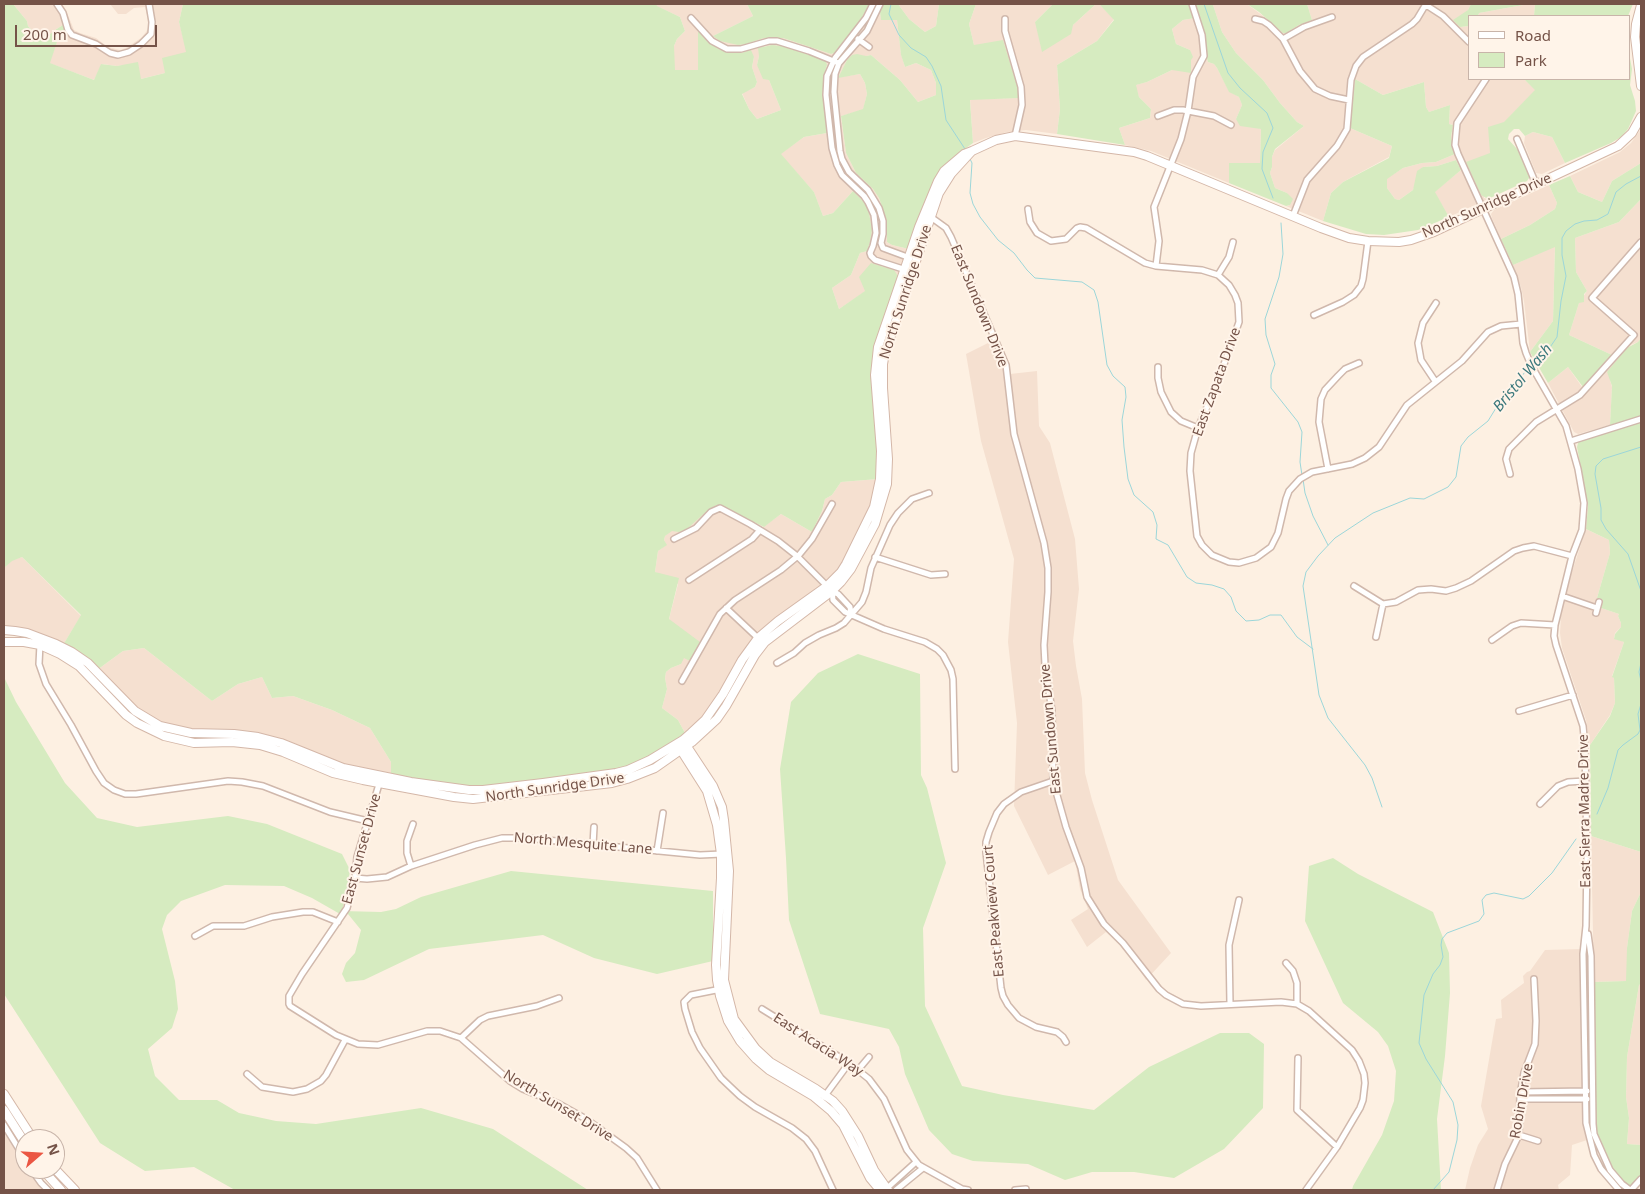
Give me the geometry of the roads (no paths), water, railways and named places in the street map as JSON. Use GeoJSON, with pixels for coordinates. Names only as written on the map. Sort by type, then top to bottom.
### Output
{"type":"FeatureCollection","features":[{"type":"Feature","properties":{"kind":"street"},"geometry":{"type":"LineString","coordinates":[[57,4],[63,13],[68,30],[72,34],[96,44],[110,53],[118,55],[129,52],[151,34],[152,22],[148,4]]}},
{"type":"Feature","properties":{"kind":"street"},"geometry":{"type":"LineString","coordinates":[[873,4],[866,18],[840,50],[836,62],[834,92],[842,159],[852,175],[873,196],[879,208],[883,221],[882,245]]}},
{"type":"Feature","properties":{"kind":"street"},"geometry":{"type":"LineString","coordinates":[[880,4],[867,31],[860,40],[830,68],[826,84],[832,148],[842,175],[864,196],[871,208],[876,225],[871,256],[875,260],[908,271]]}},
{"type":"Feature","properties":{"kind":"street"},"geometry":{"type":"LineString","coordinates":[[1156,266],[1158,241],[1154,207],[1181,139],[1188,111],[1193,77],[1204,56],[1202,35],[1192,4]]}},
{"type":"Feature","properties":{"kind":"street"},"geometry":{"type":"LineString","coordinates":[[1293,216],[1307,180],[1338,146],[1346,132],[1351,80],[1359,61],[1412,24],[1426,4],[1443,16],[1468,41]]}},
{"type":"Feature","properties":{"kind":"street"},"geometry":{"type":"LineString","coordinates":[[1641,5],[1635,37],[1641,86]]}},
{"type":"Feature","properties":{"kind":"street"},"geometry":{"type":"LineString","coordinates":[[1283,39],[1304,27],[1332,17]]}},
{"type":"Feature","properties":{"kind":"street"},"geometry":{"type":"LineString","coordinates":[[691,18],[712,40],[727,48],[741,49],[765,42],[777,41],[809,50],[836,62]]}},
{"type":"Feature","properties":{"kind":"street"},"geometry":{"type":"LineString","coordinates":[[1005,19],[1004,31],[1017,70],[1022,97],[1015,136]]}},
{"type":"Feature","properties":{"kind":"street"},"geometry":{"type":"LineString","coordinates":[[1255,19],[1269,25],[1283,39],[1300,71],[1311,85],[1330,96],[1349,100]]}},
{"type":"Feature","properties":{"kind":"street"},"geometry":{"type":"LineString","coordinates":[[853,35],[868,47]]}},
{"type":"Feature","properties":{"kind":"street","name":"East Sierra Madre Drive"},"geometry":{"type":"LineString","coordinates":[[1485,80],[1458,119],[1455,136],[1458,154],[1514,277],[1518,294],[1523,344],[1528,358],[1566,426],[1571,440],[1584,503],[1582,530],[1572,556],[1555,625],[1556,645],[1583,726],[1585,746],[1588,856],[1586,926],[1583,954],[1586,1123],[1594,1155],[1601,1170],[1619,1190]]}},
{"type":"Feature","properties":{"kind":"street"},"geometry":{"type":"LineString","coordinates":[[1158,116],[1174,110],[1188,111],[1214,116],[1231,125]]}},
{"type":"Feature","properties":{"kind":"street","name":"North Sunridge Drive"},"geometry":{"type":"LineString","coordinates":[[4,630],[16,631],[41,642],[72,652],[88,663],[134,711],[160,726],[191,733],[258,736],[281,743],[335,765],[381,779],[448,788],[483,790],[616,773],[642,764],[682,745],[705,731],[726,706],[755,655],[765,642],[830,589],[846,564],[868,522],[877,495],[881,464],[875,375],[876,356],[928,215],[938,181],[944,171],[964,154],[996,140],[1015,136],[1128,151],[1147,156],[1349,238],[1399,242],[1412,240],[1434,232],[1618,146],[1632,133],[1641,117]]}},
{"type":"Feature","properties":{"kind":"street"},"geometry":{"type":"LineString","coordinates":[[1517,139],[1536,184]]}},
{"type":"Feature","properties":{"kind":"street"},"geometry":{"type":"LineString","coordinates":[[836,162],[842,159]]}},
{"type":"Feature","properties":{"kind":"street"},"geometry":{"type":"LineString","coordinates":[[1028,210],[1033,228],[1045,239],[1051,241],[1066,239],[1080,227],[1086,228],[1141,262],[1156,266],[1202,270],[1218,276],[1229,258],[1233,242]]}},
{"type":"Feature","properties":{"kind":"street","name":"East Sundown Drive"},"geometry":{"type":"LineString","coordinates":[[928,215],[946,228],[951,237],[1006,365],[1014,434],[1044,543],[1048,568],[1044,650],[1052,712],[1053,781],[1066,827],[1081,868],[1087,897],[1104,924],[1124,943],[1159,989],[1182,1004],[1201,1006],[1281,1002],[1297,1004]]}},
{"type":"Feature","properties":{"kind":"street"},"geometry":{"type":"LineString","coordinates":[[1314,315],[1354,295],[1361,286],[1368,241]]}},
{"type":"Feature","properties":{"kind":"street"},"geometry":{"type":"LineString","coordinates":[[1510,474],[1506,459],[1509,449],[1536,422],[1580,395],[1634,335],[1592,298],[1641,242]]}},
{"type":"Feature","properties":{"kind":"street"},"geometry":{"type":"LineString","coordinates":[[874,244],[882,245],[883,248],[912,258]]}},
{"type":"Feature","properties":{"kind":"street"},"geometry":{"type":"LineString","coordinates":[[887,263],[891,251]]}},
{"type":"Feature","properties":{"kind":"street","name":"East Zapata Drive"},"geometry":{"type":"LineString","coordinates":[[1218,276],[1229,285],[1235,295],[1238,303],[1239,322],[1218,381],[1198,428],[1191,453],[1190,471],[1195,530],[1202,544],[1212,554],[1229,562],[1239,563],[1256,558],[1267,551],[1275,541],[1289,491],[1302,477],[1312,472],[1328,469]]}},
{"type":"Feature","properties":{"kind":"street"},"geometry":{"type":"LineString","coordinates":[[1435,381],[1422,360],[1418,343],[1424,323],[1436,303]]}},
{"type":"Feature","properties":{"kind":"street"},"geometry":{"type":"LineString","coordinates":[[1359,363],[1345,370],[1335,379],[1321,399],[1319,422],[1328,469],[1352,464],[1373,452],[1385,438],[1407,405],[1468,355],[1488,332],[1501,326],[1521,324]]}},
{"type":"Feature","properties":{"kind":"street"},"geometry":{"type":"LineString","coordinates":[[1158,367],[1158,378],[1162,392],[1171,412],[1182,421],[1198,428]]}},
{"type":"Feature","properties":{"kind":"street"},"geometry":{"type":"LineString","coordinates":[[1571,440],[1641,419]]}},
{"type":"Feature","properties":{"kind":"street"},"geometry":{"type":"LineString","coordinates":[[777,663],[819,635],[844,623],[852,614],[864,598],[871,568],[890,525],[898,513],[912,499],[928,493]]}},
{"type":"Feature","properties":{"kind":"street"},"geometry":{"type":"LineString","coordinates":[[682,681],[720,614],[734,600],[781,570],[797,556],[812,539],[832,504]]}},
{"type":"Feature","properties":{"kind":"street"},"geometry":{"type":"LineString","coordinates":[[674,539],[696,528],[712,512],[720,508],[778,541],[797,556],[830,589],[844,600],[850,607],[852,614]]}},
{"type":"Feature","properties":{"kind":"street"},"geometry":{"type":"LineString","coordinates":[[689,580],[752,539],[760,530]]}},
{"type":"Feature","properties":{"kind":"street"},"geometry":{"type":"LineString","coordinates":[[1354,586],[1383,604],[1396,602],[1418,590],[1456,588],[1471,581],[1514,551],[1523,548],[1534,546],[1572,556]]}},
{"type":"Feature","properties":{"kind":"street"},"geometry":{"type":"LineString","coordinates":[[876,557],[931,576],[945,574]]}},
{"type":"Feature","properties":{"kind":"street"},"geometry":{"type":"LineString","coordinates":[[830,589],[833,600],[845,612],[884,629],[925,642],[937,649],[948,662],[953,680],[955,770]]}},
{"type":"Feature","properties":{"kind":"street","name":"North Sunridge Drive"},"geometry":{"type":"LineString","coordinates":[[682,745],[705,720],[758,638],[778,621],[830,589]]}},
{"type":"Feature","properties":{"kind":"street"},"geometry":{"type":"LineString","coordinates":[[1562,596],[1596,610],[1599,602]]}},
{"type":"Feature","properties":{"kind":"street"},"geometry":{"type":"LineString","coordinates":[[838,605],[844,600]]}},
{"type":"Feature","properties":{"kind":"street"},"geometry":{"type":"LineString","coordinates":[[1376,637],[1383,604]]}},
{"type":"Feature","properties":{"kind":"street"},"geometry":{"type":"LineString","coordinates":[[726,608],[758,638]]}},
{"type":"Feature","properties":{"kind":"street"},"geometry":{"type":"LineString","coordinates":[[1492,640],[1512,626],[1521,623],[1555,625]]}},
{"type":"Feature","properties":{"kind":"street","name":"North Sunridge Drive"},"geometry":{"type":"LineString","coordinates":[[4,642],[41,642]]}},
{"type":"Feature","properties":{"kind":"street"},"geometry":{"type":"LineString","coordinates":[[41,642],[39,664],[46,684],[96,771],[104,783],[114,790],[125,794],[136,794],[228,781],[242,782],[263,786],[330,812],[368,821]]}},
{"type":"Feature","properties":{"kind":"street"},"geometry":{"type":"LineString","coordinates":[[1519,711],[1573,695]]}},
{"type":"Feature","properties":{"kind":"street"},"geometry":{"type":"LineString","coordinates":[[682,745],[709,778],[718,795],[724,820],[724,854],[716,965],[728,1021],[748,1051],[769,1070],[822,1098],[843,1125],[870,1178],[885,1190],[916,1162]]}},
{"type":"Feature","properties":{"kind":"street","name":"East Sunset Drive"},"geometry":{"type":"LineString","coordinates":[[338,922],[347,908],[358,857],[381,779]]}},
{"type":"Feature","properties":{"kind":"street","name":"East Peakview Court"},"geometry":{"type":"LineString","coordinates":[[1053,781],[1021,792],[1004,804],[997,813],[989,832],[986,852],[1001,988],[1004,996],[1008,1005],[1019,1018],[1036,1027],[1057,1032],[1066,1042]]}},
{"type":"Feature","properties":{"kind":"street"},"geometry":{"type":"LineString","coordinates":[[1540,804],[1558,786],[1568,782],[1586,781]]}},
{"type":"Feature","properties":{"kind":"street"},"geometry":{"type":"LineString","coordinates":[[658,851],[662,813]]}},
{"type":"Feature","properties":{"kind":"street"},"geometry":{"type":"LineString","coordinates":[[412,866],[407,853],[407,841],[413,824]]}},
{"type":"Feature","properties":{"kind":"street"},"geometry":{"type":"LineString","coordinates":[[593,845],[594,827]]}},
{"type":"Feature","properties":{"kind":"street","name":"North Mesquite Lane"},"geometry":{"type":"LineString","coordinates":[[355,878],[386,877],[412,866],[502,838],[526,838],[700,855],[724,854]]}},
{"type":"Feature","properties":{"kind":"street"},"geometry":{"type":"LineString","coordinates":[[1230,1004],[1229,945],[1240,900]]}},
{"type":"Feature","properties":{"kind":"street"},"geometry":{"type":"LineString","coordinates":[[195,936],[212,926],[244,926],[272,917],[303,912],[313,912],[338,922]]}},
{"type":"Feature","properties":{"kind":"street","name":"North Sunset Drive"},"geometry":{"type":"LineString","coordinates":[[338,922],[289,996],[289,1004],[293,1008],[346,1040],[358,1044],[378,1045],[427,1031],[440,1031],[461,1038],[510,1081],[586,1119],[626,1148],[637,1158],[657,1190]]}},
{"type":"Feature","properties":{"kind":"street","name":"East Sierra Madre Drive"},"geometry":{"type":"LineString","coordinates":[[1586,926],[1591,956],[1594,1134],[1610,1170],[1630,1190]]}},
{"type":"Feature","properties":{"kind":"street"},"geometry":{"type":"LineString","coordinates":[[1286,963],[1293,971],[1297,983],[1297,1004],[1309,1011],[1352,1050],[1359,1061],[1366,1084],[1360,1108],[1337,1147],[1306,1190]]}},
{"type":"Feature","properties":{"kind":"street","name":"Robin Drive"},"geometry":{"type":"LineString","coordinates":[[1497,1190],[1505,1164],[1519,1135],[1520,1099],[1524,1073],[1535,1044],[1534,979]]}},
{"type":"Feature","properties":{"kind":"street"},"geometry":{"type":"LineString","coordinates":[[722,988],[694,994],[684,1002],[692,1032],[700,1048],[721,1078],[740,1096],[755,1107],[792,1128],[806,1139],[820,1162],[833,1190]]}},
{"type":"Feature","properties":{"kind":"street"},"geometry":{"type":"LineString","coordinates":[[461,1038],[480,1020],[488,1016],[537,1006],[559,998]]}},
{"type":"Feature","properties":{"kind":"street","name":"East Acacia Way"},"geometry":{"type":"LineString","coordinates":[[762,1009],[849,1063],[869,1079],[884,1099],[907,1150],[916,1162],[955,1186],[968,1190]]}},
{"type":"Feature","properties":{"kind":"street"},"geometry":{"type":"LineString","coordinates":[[247,1074],[262,1087],[293,1092],[307,1090],[321,1081],[326,1075],[346,1040]]}},
{"type":"Feature","properties":{"kind":"street"},"geometry":{"type":"LineString","coordinates":[[858,1070],[869,1057]]}},
{"type":"Feature","properties":{"kind":"street"},"geometry":{"type":"LineString","coordinates":[[1298,1058],[1297,1110],[1337,1147]]}},
{"type":"Feature","properties":{"kind":"street"},"geometry":{"type":"LineString","coordinates":[[822,1098],[849,1063]]}},
{"type":"Feature","properties":{"kind":"street"},"geometry":{"type":"LineString","coordinates":[[1521,1092],[1592,1091]]}},
{"type":"Feature","properties":{"kind":"street"},"geometry":{"type":"LineString","coordinates":[[4,1094],[27,1129]]}},
{"type":"Feature","properties":{"kind":"street"},"geometry":{"type":"LineString","coordinates":[[1520,1099],[1592,1099]]}},
{"type":"Feature","properties":{"kind":"street"},"geometry":{"type":"LineString","coordinates":[[4,1110],[16,1129]]}},
{"type":"Feature","properties":{"kind":"street"},"geometry":{"type":"LineString","coordinates":[[4,1125],[15,1143]]}},
{"type":"Feature","properties":{"kind":"street"},"geometry":{"type":"LineString","coordinates":[[1519,1135],[1538,1141]]}},
{"type":"Feature","properties":{"kind":"street"},"geometry":{"type":"LineString","coordinates":[[896,1190],[923,1168]]}},
{"type":"Feature","properties":{"kind":"street"},"geometry":{"type":"LineString","coordinates":[[38,1179],[48,1190]]}},
{"type":"Feature","properties":{"kind":"street"},"geometry":{"type":"LineString","coordinates":[[51,1179],[61,1190]]}},
{"type":"Feature","properties":{"kind":"street"},"geometry":{"type":"LineString","coordinates":[[65,1179],[75,1190]]}},
{"type":"Feature","properties":{"kind":"street"},"geometry":{"type":"LineString","coordinates":[[1630,1190],[1641,1179]]}},
{"type":"Feature","properties":{"kind":"street"},"geometry":{"type":"LineString","coordinates":[[1015,1190],[1026,1189]]}},
{"type":"Feature","properties":{"kind":"waterway"},"geometry":{"type":"LineString","coordinates":[[891,4],[889,14],[899,35],[911,48],[926,57],[932,66],[941,86],[946,120],[965,149]]}},
{"type":"Feature","properties":{"kind":"waterway"},"geometry":{"type":"LineString","coordinates":[[1204,4],[1228,73],[1240,88],[1267,113],[1273,128],[1263,152],[1262,169],[1273,198]]}},
{"type":"Feature","properties":{"kind":"waterway"},"geometry":{"type":"LineString","coordinates":[[970,159],[972,163],[970,193],[973,204],[980,217],[998,240],[1014,253],[1035,278],[1082,282],[1094,290],[1098,302],[1107,365],[1113,376],[1125,387],[1126,397],[1122,420],[1128,479],[1134,495],[1153,512],[1157,525],[1156,539],[1168,545],[1187,577],[1196,583],[1224,589],[1231,597],[1236,611],[1246,621],[1259,620],[1270,615],[1281,615],[1297,637],[1313,649]]}},
{"type":"Feature","properties":{"kind":"waterway","name":"Bristol Wash"},"geometry":{"type":"LineString","coordinates":[[1534,363],[1542,359],[1557,337],[1566,276],[1562,255],[1562,238],[1566,231],[1575,224],[1597,220],[1608,214],[1616,192],[1641,176]]}},
{"type":"Feature","properties":{"kind":"waterway"},"geometry":{"type":"LineString","coordinates":[[1281,223],[1283,254],[1279,277],[1265,319],[1266,335],[1275,364],[1271,375],[1271,388],[1298,422],[1302,432],[1300,462],[1302,475]]}},
{"type":"Feature","properties":{"kind":"waterway","name":"Bristol Wash"},"geometry":{"type":"LineString","coordinates":[[1382,807],[1372,778],[1365,765],[1328,718],[1319,695],[1303,586],[1306,572],[1335,538],[1373,513],[1410,498],[1424,499],[1448,487],[1456,477],[1461,446],[1468,437],[1488,421],[1529,367]]}},
{"type":"Feature","properties":{"kind":"waterway"},"geometry":{"type":"LineString","coordinates":[[1641,447],[1603,459],[1596,466],[1595,474],[1601,508],[1601,520],[1606,529],[1628,554],[1641,591]]}},
{"type":"Feature","properties":{"kind":"waterway"},"geometry":{"type":"LineString","coordinates":[[1303,479],[1305,493],[1313,516],[1328,545]]}},
{"type":"Feature","properties":{"kind":"waterway"},"geometry":{"type":"LineString","coordinates":[[1641,663],[1639,672],[1641,681]]}},
{"type":"Feature","properties":{"kind":"waterway"},"geometry":{"type":"LineString","coordinates":[[1597,814],[1608,788],[1618,750],[1638,734],[1640,730],[1638,714],[1641,704]]}},
{"type":"Feature","properties":{"kind":"waterway"},"geometry":{"type":"LineString","coordinates":[[1433,1190],[1449,1172],[1457,1140],[1458,1125],[1453,1102],[1426,1059],[1419,1043],[1424,995],[1443,957],[1442,939],[1447,933],[1479,921],[1484,914],[1482,900],[1486,895],[1494,893],[1523,899],[1529,896],[1552,873],[1576,839]]}}]}
